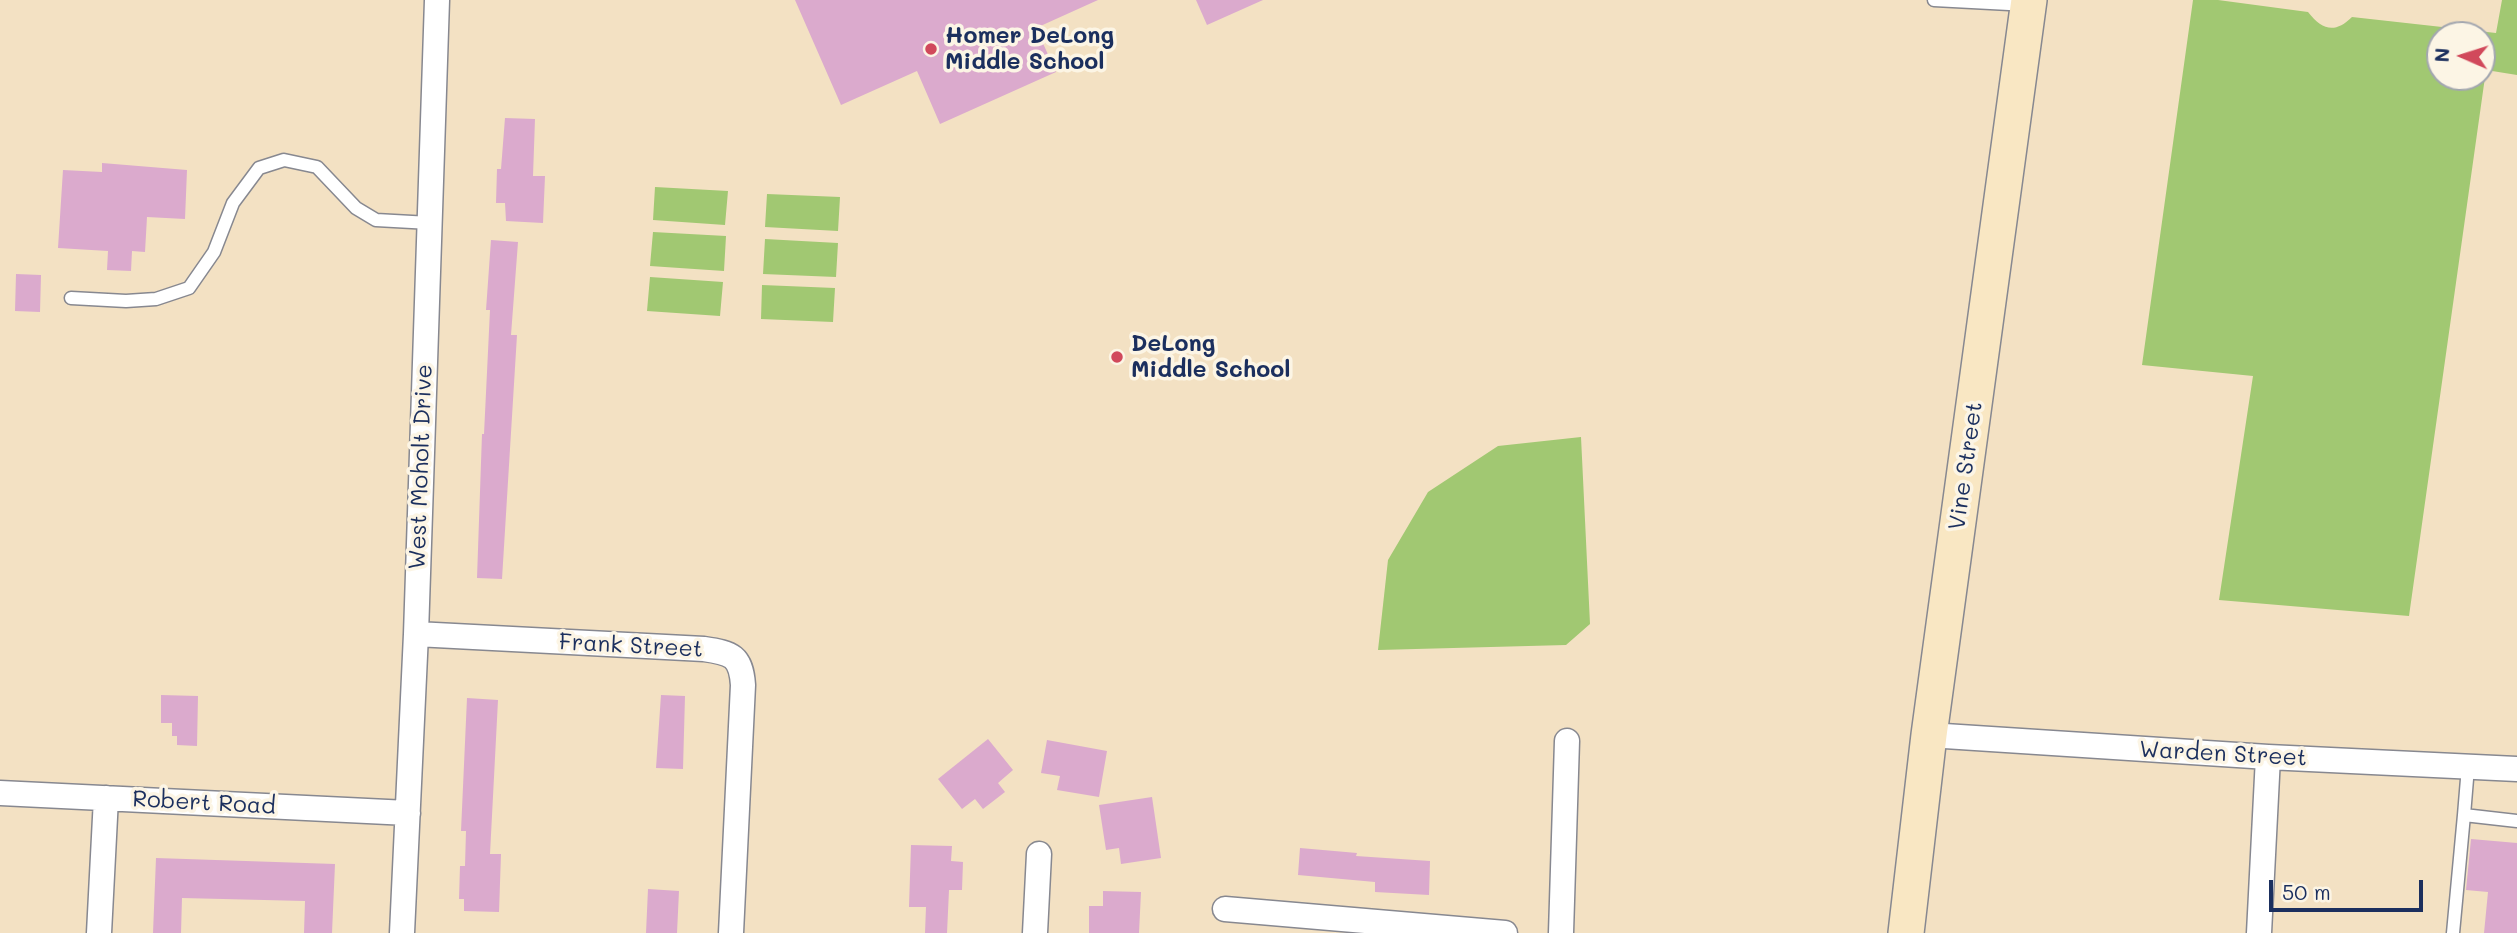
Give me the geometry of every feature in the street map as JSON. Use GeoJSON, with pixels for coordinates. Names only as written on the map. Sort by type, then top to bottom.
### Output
{"type":"FeatureCollection","features":[{"type":"Feature","properties":{"kind":"street","name":"West Moholt Drive"},"geometry":{"type":"LineString","coordinates":[[402,933],[416,634],[437,0]]}},
{"type":"Feature","properties":{"kind":"street","name":"Vine Street"},"geometry":{"type":"LineString","coordinates":[[1906,933],[1929,735],[2029,3]]}},
{"type":"Feature","properties":{"kind":"street","name":"Frank Street"},"geometry":{"type":"LineString","coordinates":[[416,634],[704,649],[723,651],[735,658],[742,668],[743,685],[731,933]]}},
{"type":"Feature","properties":{"kind":"street","name":"Warden Street"},"geometry":{"type":"LineString","coordinates":[[1929,735],[2268,757],[2517,769]]}},
{"type":"Feature","properties":{"kind":"street"},"geometry":{"type":"LineString","coordinates":[[1561,933],[1567,741]]}},
{"type":"Feature","properties":{"kind":"street"},"geometry":{"type":"LineString","coordinates":[[2259,933],[2268,757]]}},
{"type":"Feature","properties":{"kind":"street","name":"Robert Road"},"geometry":{"type":"LineString","coordinates":[[0,793],[408,813]]}},
{"type":"Feature","properties":{"kind":"street"},"geometry":{"type":"LineString","coordinates":[[99,933],[106,798]]}},
{"type":"Feature","properties":{"kind":"street"},"geometry":{"type":"LineString","coordinates":[[1035,933],[1039,854]]}},
{"type":"Feature","properties":{"kind":"street"},"geometry":{"type":"LineString","coordinates":[[1225,909],[1505,933]]}},
{"type":"Feature","properties":{"kind":"lane"},"geometry":{"type":"LineString","coordinates":[[1934,0],[2029,3]]}},
{"type":"Feature","properties":{"kind":"lane"},"geometry":{"type":"LineString","coordinates":[[71,298],[126,301],[156,299],[189,288],[214,252],[233,203],[258,168],[284,160],[317,167],[356,208],[376,220],[429,223]]}},
{"type":"Feature","properties":{"kind":"lane"},"geometry":{"type":"LineString","coordinates":[[2453,933],[2468,766]]}},
{"type":"Feature","properties":{"kind":"lane"},"geometry":{"type":"LineString","coordinates":[[2464,815],[2517,821]]}},
{"type":"Feature","properties":{"kind":"green space"},"geometry":{"type":"Polygon","coordinates":[[[2193,0],[2218,0],[2308,12],[2318,23],[2329,28],[2340,26],[2352,17],[2426,25],[2426,91],[2483,91],[2409,616],[2219,600],[2253,376],[2142,365],[2193,0]]]}},
{"type":"Feature","properties":{"kind":"green space"},"geometry":{"type":"Polygon","coordinates":[[[2502,0],[2517,0],[2517,75],[2496,72],[2496,33],[2502,0]]]}},
{"type":"Feature","properties":{"kind":"green space"},"geometry":{"type":"Polygon","coordinates":[[[655,187],[728,191],[725,225],[653,220],[655,187]]]}},
{"type":"Feature","properties":{"kind":"green space"},"geometry":{"type":"Polygon","coordinates":[[[767,194],[840,197],[838,231],[765,227],[767,194]]]}},
{"type":"Feature","properties":{"kind":"green space"},"geometry":{"type":"Polygon","coordinates":[[[653,232],[726,236],[724,271],[650,266],[653,232]]]}},
{"type":"Feature","properties":{"kind":"green space"},"geometry":{"type":"Polygon","coordinates":[[[765,239],[838,243],[836,277],[763,274],[765,239]]]}},
{"type":"Feature","properties":{"kind":"green space"},"geometry":{"type":"Polygon","coordinates":[[[650,277],[723,282],[720,316],[647,311],[650,277]]]}},
{"type":"Feature","properties":{"kind":"green space"},"geometry":{"type":"Polygon","coordinates":[[[762,285],[835,288],[833,322],[761,319],[762,285]]]}},
{"type":"Feature","properties":{"kind":"green space"},"geometry":{"type":"Polygon","coordinates":[[[1581,437],[1590,624],[1566,645],[1378,650],[1388,560],[1428,492],[1498,446],[1581,437]]]}},
{"type":"Feature","properties":{"kind":"building","name":"Homer DeLong Middle School"},"geometry":{"type":"Polygon","coordinates":[[[795,0],[1098,0],[1036,28],[1056,72],[940,124],[917,71],[841,105],[795,0]]]}},
{"type":"Feature","properties":{"kind":"building"},"geometry":{"type":"Polygon","coordinates":[[[1196,0],[1263,0],[1207,25],[1196,0]]]}},
{"type":"Feature","properties":{"kind":"building"},"geometry":{"type":"Polygon","coordinates":[[[505,118],[535,119],[533,176],[545,176],[543,223],[506,221],[505,203],[496,203],[497,169],[501,169],[505,118]]]}},
{"type":"Feature","properties":{"kind":"building"},"geometry":{"type":"Polygon","coordinates":[[[102,163],[187,170],[185,219],[147,217],[145,252],[132,251],[131,271],[107,270],[108,251],[58,248],[63,170],[102,172],[102,163]]]}},
{"type":"Feature","properties":{"kind":"building"},"geometry":{"type":"Polygon","coordinates":[[[491,240],[518,242],[511,335],[517,335],[502,579],[477,578],[491,240]]]}},
{"type":"Feature","properties":{"kind":"building"},"geometry":{"type":"Polygon","coordinates":[[[16,274],[41,275],[40,312],[15,311],[16,274]]]}},
{"type":"Feature","properties":{"kind":"building"},"geometry":{"type":"Polygon","coordinates":[[[161,695],[198,696],[197,746],[177,745],[177,736],[172,736],[172,723],[161,723],[161,695]]]}},
{"type":"Feature","properties":{"kind":"building"},"geometry":{"type":"Polygon","coordinates":[[[661,695],[685,696],[683,769],[656,768],[661,695]]]}},
{"type":"Feature","properties":{"kind":"building"},"geometry":{"type":"Polygon","coordinates":[[[467,698],[498,700],[490,854],[501,854],[499,912],[464,911],[464,899],[459,899],[460,866],[465,866],[466,831],[461,831],[467,698]]]}},
{"type":"Feature","properties":{"kind":"building"},"geometry":{"type":"Polygon","coordinates":[[[988,739],[1013,770],[998,783],[1005,792],[983,809],[975,799],[962,809],[938,779],[988,739]]]}},
{"type":"Feature","properties":{"kind":"building"},"geometry":{"type":"Polygon","coordinates":[[[1047,740],[1107,751],[1099,797],[1057,790],[1060,776],[1041,773],[1047,740]]]}},
{"type":"Feature","properties":{"kind":"building"},"geometry":{"type":"Polygon","coordinates":[[[1152,797],[1161,858],[1121,864],[1119,848],[1106,850],[1099,805],[1152,797]]]}},
{"type":"Feature","properties":{"kind":"building"},"geometry":{"type":"Polygon","coordinates":[[[2471,839],[2517,843],[2517,933],[2484,933],[2488,892],[2466,890],[2471,839]]]}},
{"type":"Feature","properties":{"kind":"building"},"geometry":{"type":"Polygon","coordinates":[[[911,845],[952,846],[951,861],[963,862],[962,890],[949,890],[947,933],[925,933],[926,907],[909,907],[911,845]]]}},
{"type":"Feature","properties":{"kind":"building"},"geometry":{"type":"Polygon","coordinates":[[[1300,848],[1357,853],[1356,856],[1430,861],[1429,895],[1375,892],[1375,882],[1298,875],[1300,848]]]}},
{"type":"Feature","properties":{"kind":"building"},"geometry":{"type":"Polygon","coordinates":[[[156,858],[335,864],[332,933],[304,933],[305,901],[182,898],[181,933],[153,933],[156,858]]]}},
{"type":"Feature","properties":{"kind":"building"},"geometry":{"type":"Polygon","coordinates":[[[648,889],[679,891],[677,933],[646,933],[648,889]]]}},
{"type":"Feature","properties":{"kind":"building"},"geometry":{"type":"Polygon","coordinates":[[[1103,891],[1141,892],[1139,933],[1089,933],[1089,906],[1103,906],[1103,891]]]}},
{"type":"Feature","properties":{"kind":"place","name":"Homer DeLong Middle School"},"geometry":{"type":"Point","coordinates":[931,49]}},
{"type":"Feature","properties":{"kind":"place","name":"DeLong Middle School"},"geometry":{"type":"Point","coordinates":[1117,357]}}]}
